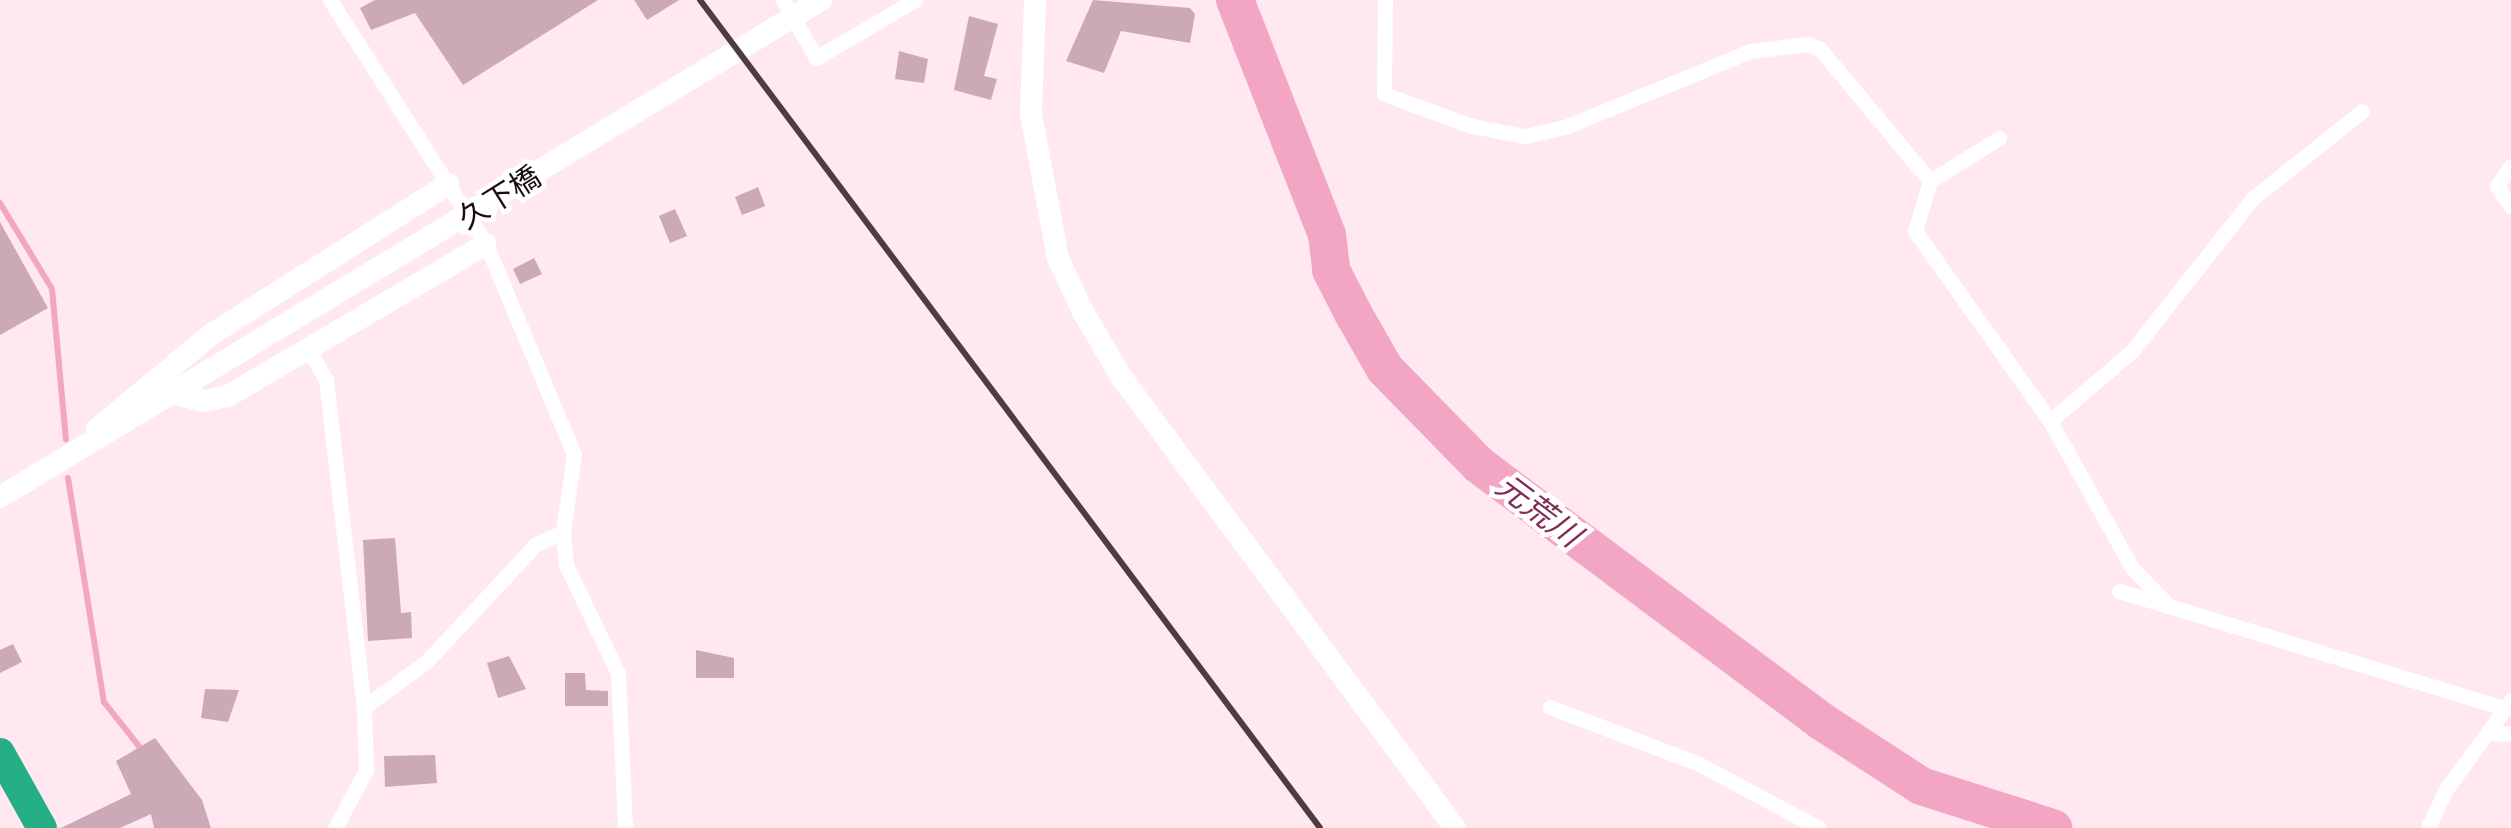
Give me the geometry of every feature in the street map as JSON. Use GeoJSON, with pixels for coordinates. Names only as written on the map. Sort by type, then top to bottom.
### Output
{"type":"FeatureCollection","features":[{"type":"Feature","properties":{"kind":"highway"},"geometry":{"type":"LineString","coordinates":[[0,754],[42,828]]}},
{"type":"Feature","properties":{"kind":"main road"},"geometry":{"type":"LineString","coordinates":[[705,70],[805,0]]}},
{"type":"Feature","properties":{"kind":"main road","name":"久下橋"},"geometry":{"type":"LineString","coordinates":[[57,464],[821,0]]}},
{"type":"Feature","properties":{"kind":"main road"},"geometry":{"type":"LineString","coordinates":[[705,70],[839,0]]}},
{"type":"Feature","properties":{"kind":"main road"},"geometry":{"type":"LineString","coordinates":[[1035,0],[1031,114],[1058,258],[1083,312],[1122,378],[1455,828]]}},
{"type":"Feature","properties":{"kind":"main road"},"geometry":{"type":"LineString","coordinates":[[0,497],[57,464],[212,334],[448,184]]}},
{"type":"Feature","properties":{"kind":"main road"},"geometry":{"type":"LineString","coordinates":[[176,394],[215,401],[486,244]]}},
{"type":"Feature","properties":{"kind":"street"},"geometry":{"type":"LineString","coordinates":[[330,0],[486,244],[574,454],[562,532],[566,565],[618,673],[625,828]]}},
{"type":"Feature","properties":{"kind":"street"},"geometry":{"type":"LineString","coordinates":[[783,0],[816,58],[915,0]]}},
{"type":"Feature","properties":{"kind":"street"},"geometry":{"type":"LineString","coordinates":[[1386,0],[1384,94],[1472,126],[1525,136],[1565,127],[1750,50],[1808,44],[1820,48],[1930,181]]}},
{"type":"Feature","properties":{"kind":"street"},"geometry":{"type":"LineString","coordinates":[[2050,420],[2132,351],[2253,198],[2362,111]]}},
{"type":"Feature","properties":{"kind":"street"},"geometry":{"type":"LineString","coordinates":[[1998,138],[1930,181],[1915,231],[2050,420],[2132,568],[2170,607]]}},
{"type":"Feature","properties":{"kind":"street"},"geometry":{"type":"LineString","coordinates":[[2511,166],[2497,186],[2511,207]]}},
{"type":"Feature","properties":{"kind":"street"},"geometry":{"type":"LineString","coordinates":[[307,347],[326,380],[364,707],[366,770],[336,828]]}},
{"type":"Feature","properties":{"kind":"street"},"geometry":{"type":"LineString","coordinates":[[364,707],[427,661],[536,544],[562,532]]}},
{"type":"Feature","properties":{"kind":"street"},"geometry":{"type":"LineString","coordinates":[[2119,592],[2507,704],[2445,791],[2428,828]]}},
{"type":"Feature","properties":{"kind":"street"},"geometry":{"type":"LineString","coordinates":[[1550,707],[1699,764],[1819,828]]}},
{"type":"Feature","properties":{"kind":"street"},"geometry":{"type":"LineString","coordinates":[[2488,733],[2511,734]]}},
{"type":"Feature","properties":{"kind":"building"},"geometry":{"type":"Polygon","coordinates":[[[375,0],[598,0],[463,85],[415,13],[371,30],[360,8],[375,0]]]}},
{"type":"Feature","properties":{"kind":"building"},"geometry":{"type":"Polygon","coordinates":[[[634,0],[679,0],[647,20],[634,0]]]}},
{"type":"Feature","properties":{"kind":"building"},"geometry":{"type":"Polygon","coordinates":[[[1093,0],[1190,8],[1195,14],[1190,43],[1121,31],[1104,73],[1066,61],[1093,0]]]}},
{"type":"Feature","properties":{"kind":"building"},"geometry":{"type":"Polygon","coordinates":[[[969,16],[998,24],[984,76],[997,79],[991,100],[954,90],[969,16]]]}},
{"type":"Feature","properties":{"kind":"building"},"geometry":{"type":"Polygon","coordinates":[[[899,51],[928,59],[924,83],[895,79],[899,51]]]}},
{"type":"Feature","properties":{"kind":"building"},"geometry":{"type":"Polygon","coordinates":[[[758,187],[765,206],[742,215],[735,197],[758,187]]]}},
{"type":"Feature","properties":{"kind":"building"},"geometry":{"type":"Polygon","coordinates":[[[675,209],[687,236],[670,243],[659,216],[675,209]]]}},
{"type":"Feature","properties":{"kind":"building"},"geometry":{"type":"Polygon","coordinates":[[[0,222],[48,308],[0,335],[0,222]]]}},
{"type":"Feature","properties":{"kind":"building"},"geometry":{"type":"Polygon","coordinates":[[[534,258],[542,274],[520,284],[513,269],[534,258]]]}},
{"type":"Feature","properties":{"kind":"building"},"geometry":{"type":"Polygon","coordinates":[[[395,538],[401,613],[411,612],[412,638],[368,641],[363,540],[395,538]]]}},
{"type":"Feature","properties":{"kind":"building"},"geometry":{"type":"Polygon","coordinates":[[[13,644],[22,662],[0,673],[0,650],[13,644]]]}},
{"type":"Feature","properties":{"kind":"building"},"geometry":{"type":"Polygon","coordinates":[[[696,650],[734,658],[734,678],[696,678],[696,650]]]}},
{"type":"Feature","properties":{"kind":"building"},"geometry":{"type":"Polygon","coordinates":[[[509,656],[526,689],[498,698],[487,663],[509,656]]]}},
{"type":"Feature","properties":{"kind":"building"},"geometry":{"type":"Polygon","coordinates":[[[565,673],[585,673],[586,690],[608,691],[608,706],[565,706],[565,673]]]}},
{"type":"Feature","properties":{"kind":"building"},"geometry":{"type":"Polygon","coordinates":[[[205,689],[239,690],[228,722],[201,718],[205,689]]]}},
{"type":"Feature","properties":{"kind":"building"},"geometry":{"type":"Polygon","coordinates":[[[155,738],[202,800],[211,828],[154,828],[151,814],[120,828],[61,828],[131,794],[116,761],[155,738]]]}},
{"type":"Feature","properties":{"kind":"building"},"geometry":{"type":"Polygon","coordinates":[[[435,755],[437,783],[385,787],[384,756],[435,755]]]}},
{"type":"Feature","properties":{"kind":"waterway","name":"元荒川"},"geometry":{"type":"LineString","coordinates":[[1235,0],[1327,235],[1331,270],[1353,313],[1385,369],[1479,465],[1821,721],[1921,786],[2053,828]]}},
{"type":"Feature","properties":{"kind":"waterway"},"geometry":{"type":"LineString","coordinates":[[0,203],[52,289],[66,439]]}},
{"type":"Feature","properties":{"kind":"waterway"},"geometry":{"type":"LineString","coordinates":[[68,478],[104,702],[142,750]]}},
{"type":"Feature","properties":{"kind":"railway"},"geometry":{"type":"LineString","coordinates":[[700,0],[1320,828]]}}]}
